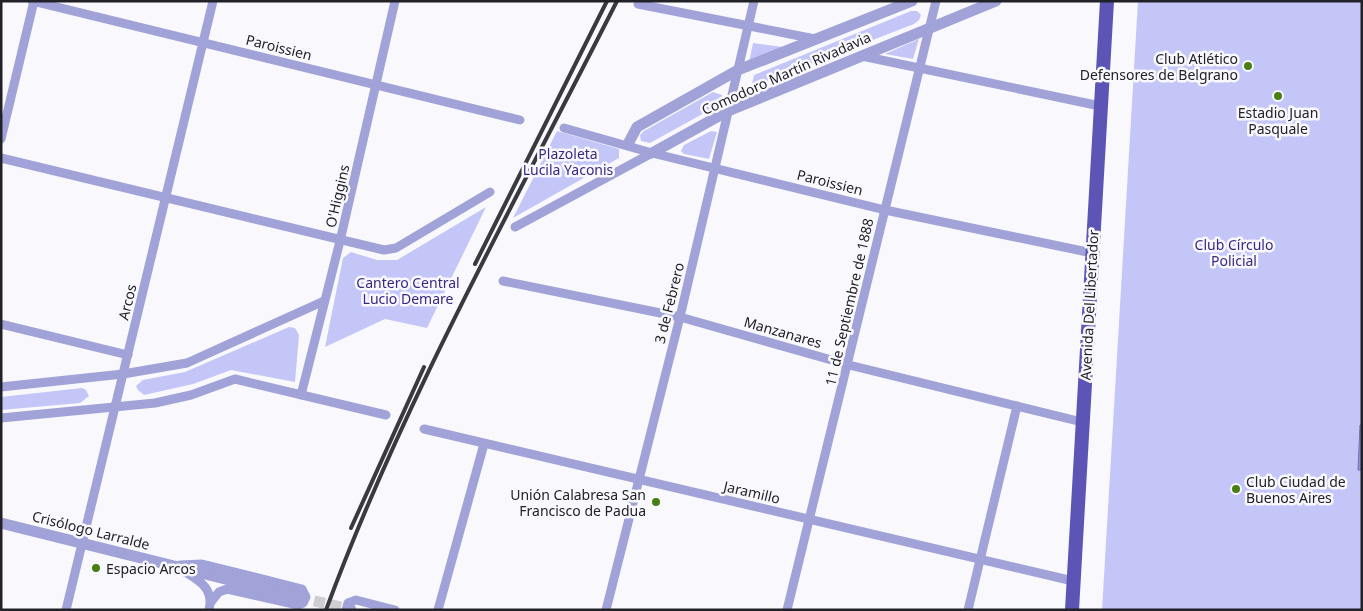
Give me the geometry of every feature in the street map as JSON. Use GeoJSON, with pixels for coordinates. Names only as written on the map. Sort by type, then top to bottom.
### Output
{"type":"FeatureCollection","features":[{"type":"Feature","properties":{"kind":"main road","name":"Avenida Del Libertador"},"geometry":{"type":"LineString","coordinates":[[1072,610],[1107,1]]}},
{"type":"Feature","properties":{"kind":"street","name":"Paroissien"},"geometry":{"type":"LineString","coordinates":[[34,1],[520,120]]}},
{"type":"Feature","properties":{"kind":"street"},"geometry":{"type":"LineString","coordinates":[[1,139],[34,1]]}},
{"type":"Feature","properties":{"kind":"street","name":"Arcos"},"geometry":{"type":"LineString","coordinates":[[66,610],[213,1]]}},
{"type":"Feature","properties":{"kind":"street","name":"O'Higgins"},"geometry":{"type":"LineString","coordinates":[[301,395],[340,241],[395,1]]}},
{"type":"Feature","properties":{"kind":"street","name":"3 de Febrero"},"geometry":{"type":"LineString","coordinates":[[606,610],[680,318],[754,1]]}},
{"type":"Feature","properties":{"kind":"street","name":"Comodoro Martín Rivadavia"},"geometry":{"type":"LineString","coordinates":[[628,144],[637,127],[738,70],[912,1]]}},
{"type":"Feature","properties":{"kind":"street","name":"11 de Septiembre de 1888"},"geometry":{"type":"LineString","coordinates":[[787,610],[936,1]]}},
{"type":"Feature","properties":{"kind":"street","name":"Comodoro Martín Rivadavia"},"geometry":{"type":"LineString","coordinates":[[515,227],[728,111],[996,1]]}},
{"type":"Feature","properties":{"kind":"street"},"geometry":{"type":"LineString","coordinates":[[638,4],[815,40]]}},
{"type":"Feature","properties":{"kind":"street"},"geometry":{"type":"LineString","coordinates":[[862,56],[1100,106]]}},
{"type":"Feature","properties":{"kind":"street","name":"Paroissien"},"geometry":{"type":"LineString","coordinates":[[564,128],[628,144],[652,153],[885,210],[1092,253]]}},
{"type":"Feature","properties":{"kind":"street"},"geometry":{"type":"LineString","coordinates":[[1,158],[340,241],[384,250],[396,248],[490,192]]}},
{"type":"Feature","properties":{"kind":"street","name":"Manzanares"},"geometry":{"type":"LineString","coordinates":[[503,281],[680,318],[848,365],[1082,422]]}},
{"type":"Feature","properties":{"kind":"street"},"geometry":{"type":"LineString","coordinates":[[1,387],[123,374],[187,363],[324,301]]}},
{"type":"Feature","properties":{"kind":"street"},"geometry":{"type":"LineString","coordinates":[[1,324],[128,355]]}},
{"type":"Feature","properties":{"kind":"street"},"geometry":{"type":"LineString","coordinates":[[1,418],[155,403],[191,395],[235,379],[386,415]]}},
{"type":"Feature","properties":{"kind":"street"},"geometry":{"type":"LineString","coordinates":[[968,610],[1017,406]]}},
{"type":"Feature","properties":{"kind":"street","name":"Jaramillo"},"geometry":{"type":"LineString","coordinates":[[424,429],[1074,582]]}},
{"type":"Feature","properties":{"kind":"street"},"geometry":{"type":"LineString","coordinates":[[438,609],[484,444]]}},
{"type":"Feature","properties":{"kind":"street","name":"Crisólogo Larralde"},"geometry":{"type":"LineString","coordinates":[[1,524],[298,597]]}},
{"type":"Feature","properties":{"kind":"street","name":"Crisólogo Larralde"},"geometry":{"type":"LineString","coordinates":[[174,566],[202,564],[302,589],[306,597],[304,602],[298,605],[227,589],[218,592],[210,606]]}},
{"type":"Feature","properties":{"kind":"street"},"geometry":{"type":"LineString","coordinates":[[174,566],[203,583],[209,592],[210,606]]}},
{"type":"Feature","properties":{"kind":"street"},"geometry":{"type":"LineString","coordinates":[[348,610],[348,603],[353,600],[395,610]]}},
{"type":"Feature","properties":{"kind":"green space","name":"Club Círculo Policial"},"geometry":{"type":"Polygon","coordinates":[[[1138,1],[1362,1],[1362,610],[1102,610],[1138,1]]]}},
{"type":"Feature","properties":{"kind":"green space"},"geometry":{"type":"Polygon","coordinates":[[[911,11],[917,11],[921,15],[914,24],[757,85],[754,86],[752,84],[754,75],[911,11]]]}},
{"type":"Feature","properties":{"kind":"green space"},"geometry":{"type":"Polygon","coordinates":[[[919,39],[913,59],[885,54],[919,39]]]}},
{"type":"Feature","properties":{"kind":"green space"},"geometry":{"type":"Polygon","coordinates":[[[753,43],[783,47],[749,62],[753,43]]]}},
{"type":"Feature","properties":{"kind":"green space"},"geometry":{"type":"Polygon","coordinates":[[[713,92],[722,95],[722,100],[717,106],[650,143],[641,141],[640,135],[644,131],[713,92]]]}},
{"type":"Feature","properties":{"kind":"green space","name":"Plazoleta Lucila Yaconis"},"geometry":{"type":"Polygon","coordinates":[[[557,131],[619,149],[619,158],[513,218],[557,131]]]}},
{"type":"Feature","properties":{"kind":"green space"},"geometry":{"type":"Polygon","coordinates":[[[711,131],[717,132],[709,159],[684,154],[681,151],[684,145],[711,131]]]}},
{"type":"Feature","properties":{"kind":"green space","name":"Cantero Central Lucio Demare"},"geometry":{"type":"Polygon","coordinates":[[[486,207],[427,328],[385,319],[325,347],[343,258],[351,252],[377,260],[397,260],[486,207]]]}},
{"type":"Feature","properties":{"kind":"green space"},"geometry":{"type":"Polygon","coordinates":[[[289,327],[295,328],[299,335],[295,382],[231,370],[193,384],[144,395],[136,386],[143,380],[185,372],[289,327]]]}},
{"type":"Feature","properties":{"kind":"green space"},"geometry":{"type":"Polygon","coordinates":[[[82,388],[86,390],[89,396],[80,403],[1,410],[1,397],[82,388]]]}},
{"type":"Feature","properties":{"kind":"shaded area"},"geometry":{"type":"Polygon","coordinates":[[[1360,425],[1362,425],[1362,470],[1358,470],[1360,425]]]}},
{"type":"Feature","properties":{"kind":"tunnel"},"geometry":{"type":"LineString","coordinates":[[298,597],[349,609]]}},
{"type":"Feature","properties":{"kind":"railway"},"geometry":{"type":"LineString","coordinates":[[475,264],[607,1]]}},
{"type":"Feature","properties":{"kind":"railway"},"geometry":{"type":"LineString","coordinates":[[326,610],[390,454],[426,377],[501,226],[617,1]]}},
{"type":"Feature","properties":{"kind":"railway"},"geometry":{"type":"LineString","coordinates":[[351,528],[424,367]]}},
{"type":"Feature","properties":{"kind":"place","name":"Club Atlético Defensores de Belgrano"},"geometry":{"type":"Point","coordinates":[1248,66]}},
{"type":"Feature","properties":{"kind":"place","name":"Estadio Juan Pasquale"},"geometry":{"type":"Point","coordinates":[1278,96]}},
{"type":"Feature","properties":{"kind":"place","name":"Club Ciudad de Buenos Aires"},"geometry":{"type":"Point","coordinates":[1236,489]}},
{"type":"Feature","properties":{"kind":"place","name":"Unión Calabresa San Francisco de Padua"},"geometry":{"type":"Point","coordinates":[656,502]}},
{"type":"Feature","properties":{"kind":"place","name":"Espacio Arcos"},"geometry":{"type":"Point","coordinates":[96,568]}}]}
